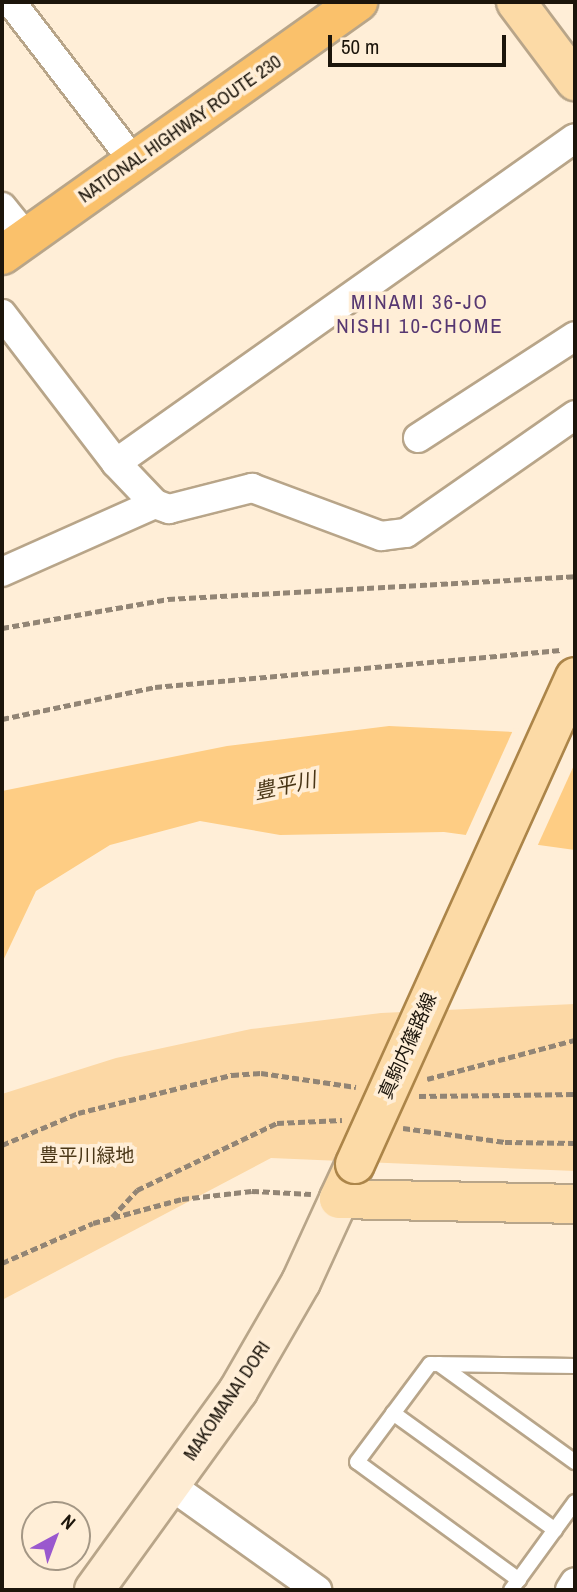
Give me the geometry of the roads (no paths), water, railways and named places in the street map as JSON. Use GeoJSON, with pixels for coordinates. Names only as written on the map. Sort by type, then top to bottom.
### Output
{"type":"FeatureCollection","features":[{"type":"Feature","properties":{"kind":"highway","name":"NATIONAL HIGHWAY ROUTE 230"},"geometry":{"type":"LineString","coordinates":[[14,246],[358,2]]}},
{"type":"Feature","properties":{"kind":"main road"},"geometry":{"type":"LineString","coordinates":[[516,2],[575,81]]}},
{"type":"Feature","properties":{"kind":"main road","name":"真駒内篠路線"},"geometry":{"type":"LineString","coordinates":[[339,1199],[575,677]]}},
{"type":"Feature","properties":{"kind":"main road"},"geometry":{"type":"LineString","coordinates":[[339,1199],[575,1204]]}},
{"type":"Feature","properties":{"kind":"street"},"geometry":{"type":"LineString","coordinates":[[11,2],[134,162]]}},
{"type":"Feature","properties":{"kind":"street"},"geometry":{"type":"LineString","coordinates":[[116,463],[575,138]]}},
{"type":"Feature","properties":{"kind":"street"},"geometry":{"type":"LineString","coordinates":[[2,207],[14,246]]}},
{"type":"Feature","properties":{"kind":"street"},"geometry":{"type":"LineString","coordinates":[[2,314],[116,463],[155,504],[183,510],[252,488],[381,536],[406,533],[575,415]]}},
{"type":"Feature","properties":{"kind":"street"},"geometry":{"type":"LineString","coordinates":[[418,438],[575,336]]}},
{"type":"Feature","properties":{"kind":"street"},"geometry":{"type":"LineString","coordinates":[[2,572],[155,504]]}},
{"type":"Feature","properties":{"kind":"street","name":"MAKOMANAI DORI"},"geometry":{"type":"LineString","coordinates":[[94,1590],[170,1485],[277,1327],[339,1199]]}},
{"type":"Feature","properties":{"kind":"street"},"geometry":{"type":"LineString","coordinates":[[170,1485],[317,1590]]}},
{"type":"Feature","properties":{"kind":"street"},"geometry":{"type":"LineString","coordinates":[[570,1590],[575,1582]]}},
{"type":"Feature","properties":{"kind":"lane"},"geometry":{"type":"LineString","coordinates":[[575,1366],[430,1364],[357,1462],[515,1585],[575,1502]]}},
{"type":"Feature","properties":{"kind":"lane"},"geometry":{"type":"LineString","coordinates":[[439,1364],[575,1462]]}},
{"type":"Feature","properties":{"kind":"lane"},"geometry":{"type":"LineString","coordinates":[[393,1413],[555,1530]]}},
{"type":"Feature","properties":{"kind":"water","name":"豊平川"},"geometry":{"type":"Polygon","coordinates":[[[389,726],[575,735],[575,850],[444,832],[280,835],[200,821],[110,845],[36,891],[2,963],[2,791],[227,746],[389,726]]]}},
{"type":"Feature","properties":{"kind":"district","name":"MINAMI 36-JO NISHI 10-CHOME"},"geometry":{"type":"Point","coordinates":[420,314]}},
{"type":"Feature","properties":{"kind":"park label","name":"豊平川緑地"},"geometry":{"type":"Point","coordinates":[87,1156]}}]}
